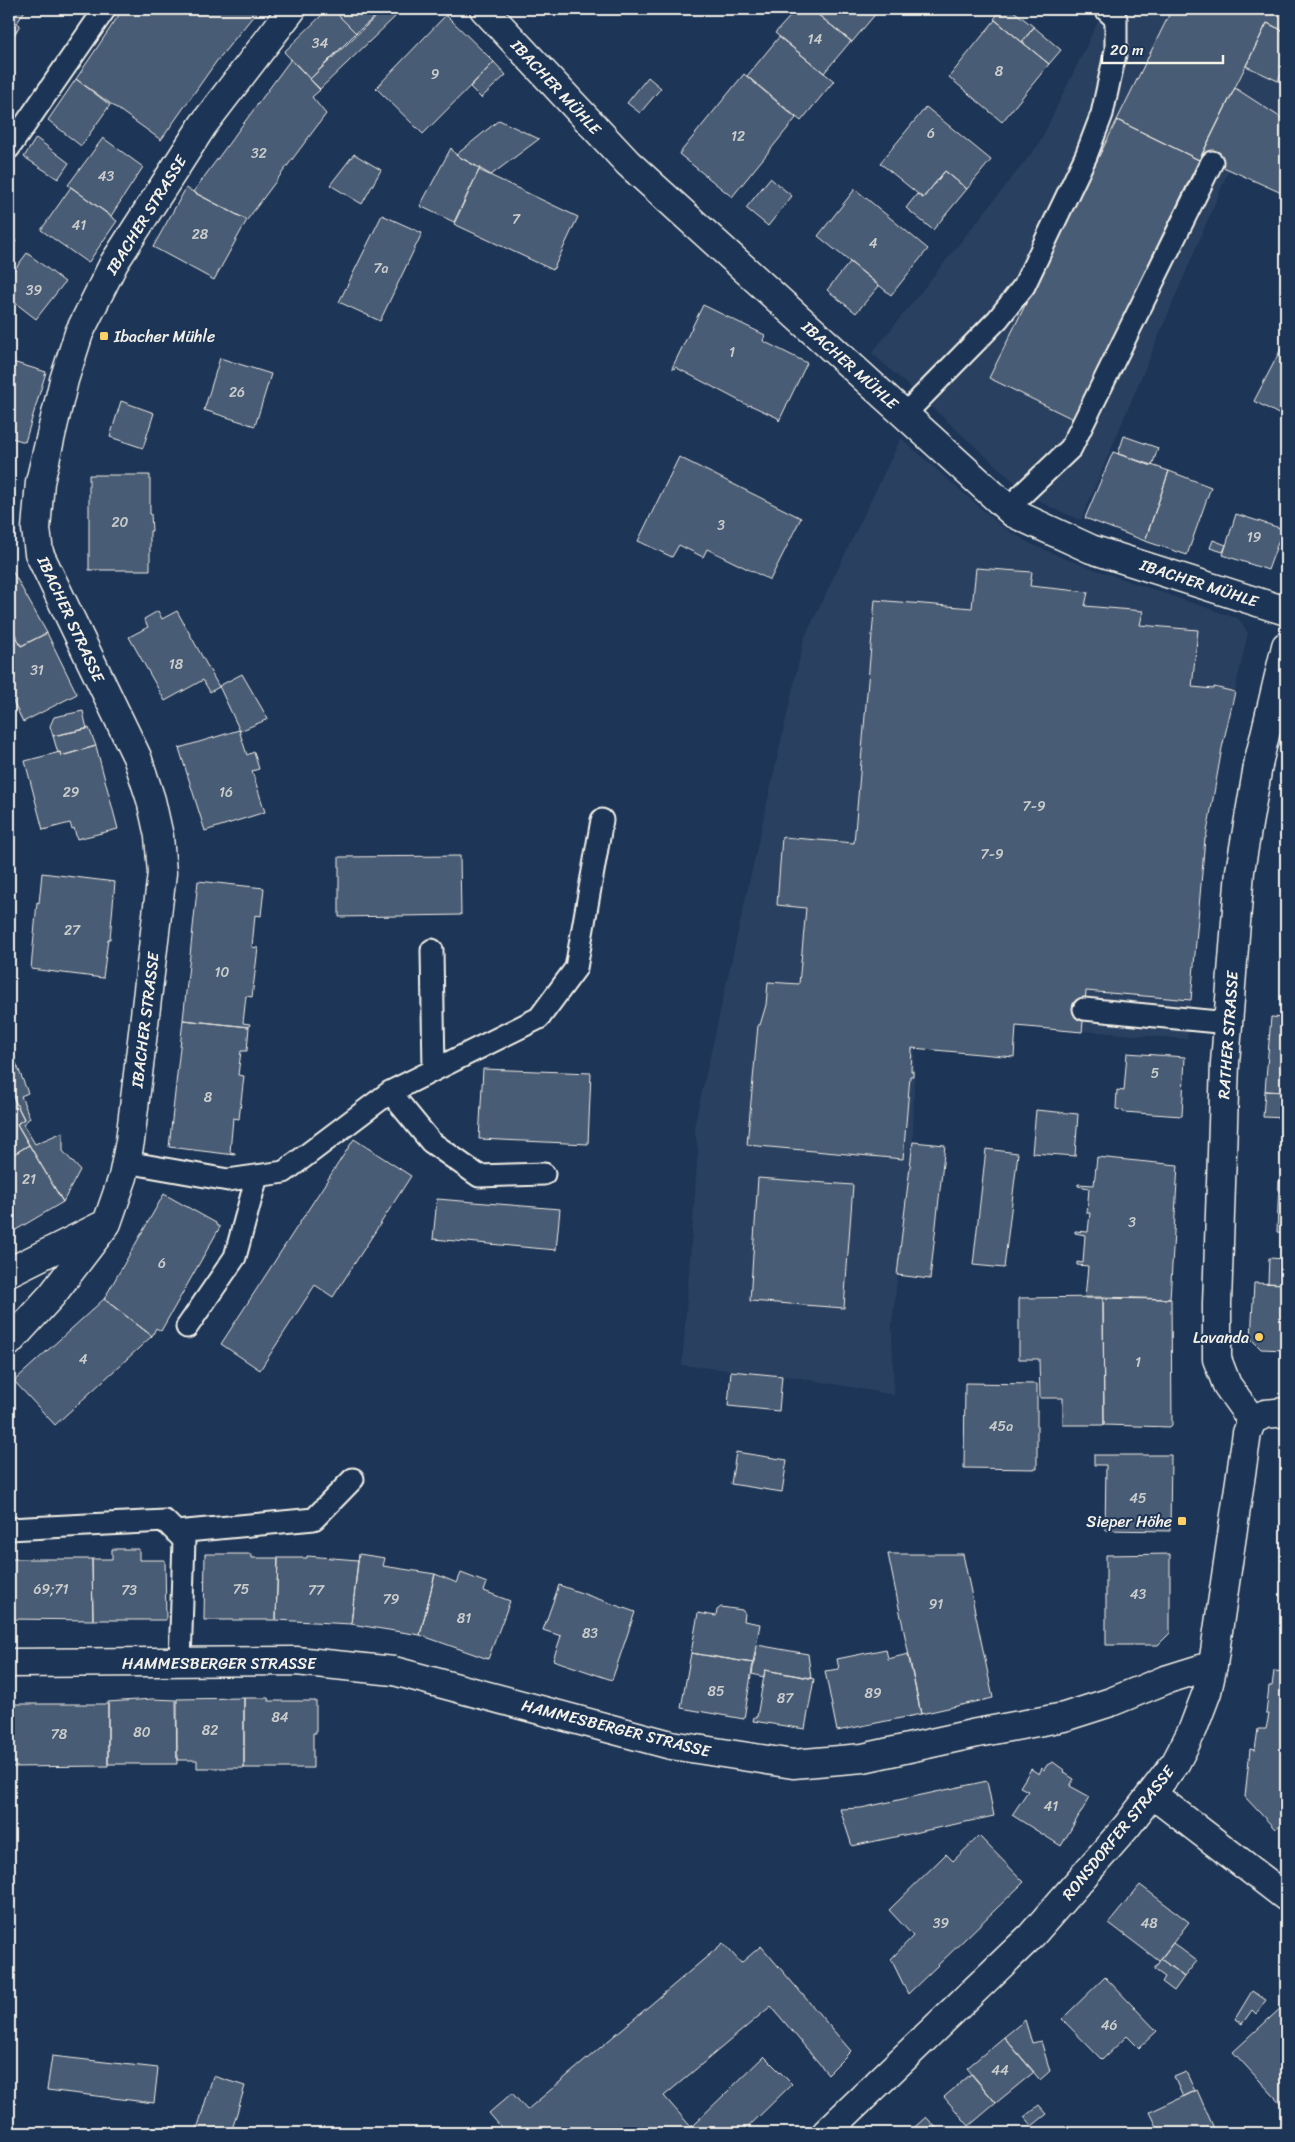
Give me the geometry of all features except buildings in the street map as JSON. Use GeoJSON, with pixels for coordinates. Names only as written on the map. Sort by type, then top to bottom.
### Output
{"type":"FeatureCollection","features":[{"type":"Feature","properties":{"kind":"street","name":"IBACHER STRASSE"},"geometry":{"type":"LineString","coordinates":[[9,1342],[52,1295],[107,1223],[123,1177],[130,1141],[162,873],[159,836],[151,800],[137,757],[39,553],[36,529],[40,482],[64,380],[79,334],[114,264],[202,125],[292,9]]}},
{"type":"Feature","properties":{"kind":"street","name":"IBACHER MÜHLE"},"geometry":{"type":"LineString","coordinates":[[484,9],[624,159],[1013,513],[1092,549],[1286,611]]}},
{"type":"Feature","properties":{"kind":"street","name":"RATHER STRASSE"},"geometry":{"type":"LineString","coordinates":[[1252,1420],[1227,1385],[1217,1359],[1225,1063],[1243,853],[1259,760],[1286,646]]}},
{"type":"Feature","properties":{"kind":"street"},"geometry":{"type":"LineString","coordinates":[[9,1272],[107,1223]]}},
{"type":"Feature","properties":{"kind":"street"},"geometry":{"type":"LineString","coordinates":[[1252,1420],[1265,1414],[1286,1412]]}},
{"type":"Feature","properties":{"kind":"street","name":"RONSDORFER STRASSE"},"geometry":{"type":"LineString","coordinates":[[826,2133],[1031,1936],[1127,1826],[1176,1762],[1193,1729],[1207,1692],[1213,1665],[1243,1452],[1252,1420]]}},
{"type":"Feature","properties":{"kind":"street","name":"HAMMESBERGER STRASSE"},"geometry":{"type":"LineString","coordinates":[[9,1663],[296,1661],[394,1671],[671,1745],[794,1764],[863,1758],[977,1733],[1064,1717],[1111,1702],[1165,1680],[1213,1665]]}},
{"type":"Feature","properties":{"kind":"street"},"geometry":{"type":"LineString","coordinates":[[1152,1794],[1286,1896]]}},
{"type":"Feature","properties":{"kind":"lane"},"geometry":{"type":"LineString","coordinates":[[9,148],[105,9]]}},
{"type":"Feature","properties":{"kind":"lane"},"geometry":{"type":"LineString","coordinates":[[904,415],[998,319],[1024,286],[1086,156],[1102,114],[1116,50],[1116,19],[1105,9]]}},
{"type":"Feature","properties":{"kind":"lane"},"geometry":{"type":"LineString","coordinates":[[1008,508],[1071,448],[1212,162]]}},
{"type":"Feature","properties":{"kind":"lane"},"geometry":{"type":"LineString","coordinates":[[126,1162],[228,1180],[284,1172],[390,1092],[539,1018],[576,968],[602,820]]}},
{"type":"Feature","properties":{"kind":"lane"},"geometry":{"type":"LineString","coordinates":[[432,950],[434,1070]]}},
{"type":"Feature","properties":{"kind":"lane"},"geometry":{"type":"LineString","coordinates":[[1084,1010],[1228,1023]]}},
{"type":"Feature","properties":{"kind":"lane"},"geometry":{"type":"LineString","coordinates":[[390,1092],[431,1142],[478,1176],[544,1174]]}},
{"type":"Feature","properties":{"kind":"lane"},"geometry":{"type":"LineString","coordinates":[[187,1327],[235,1257],[258,1176]]}},
{"type":"Feature","properties":{"kind":"lane"},"geometry":{"type":"LineString","coordinates":[[176,1532],[314,1519],[353,1479]]}},
{"type":"Feature","properties":{"kind":"lane"},"geometry":{"type":"LineString","coordinates":[[9,1529],[165,1521],[184,1540],[180,1662]]}},
{"type":"Feature","properties":{"kind":"shaded area"},"geometry":{"type":"Polygon","coordinates":[[[1104,9],[1286,9],[1286,195],[1229,170],[1081,520],[1052,508],[1025,492],[872,353],[1039,144],[1104,9]]]}},
{"type":"Feature","properties":{"kind":"shaded area"},"geometry":{"type":"Polygon","coordinates":[[[901,438],[1001,526],[1031,544],[1068,560],[1239,619],[1248,633],[1222,748],[1206,838],[1187,1039],[1016,1026],[1014,1057],[915,1048],[913,1142],[892,1324],[894,1395],[801,1378],[682,1365],[698,1151],[694,1127],[804,639],[901,438]]]}},
{"type":"Feature","properties":{"kind":"place","name":"Ibacher Mühle"},"geometry":{"type":"Point","coordinates":[104,336]}},
{"type":"Feature","properties":{"kind":"place","name":"Lavanda"},"geometry":{"type":"Point","coordinates":[1259,1337]}},
{"type":"Feature","properties":{"kind":"place","name":"Sieper Höhe"},"geometry":{"type":"Point","coordinates":[1182,1521]}}]}
